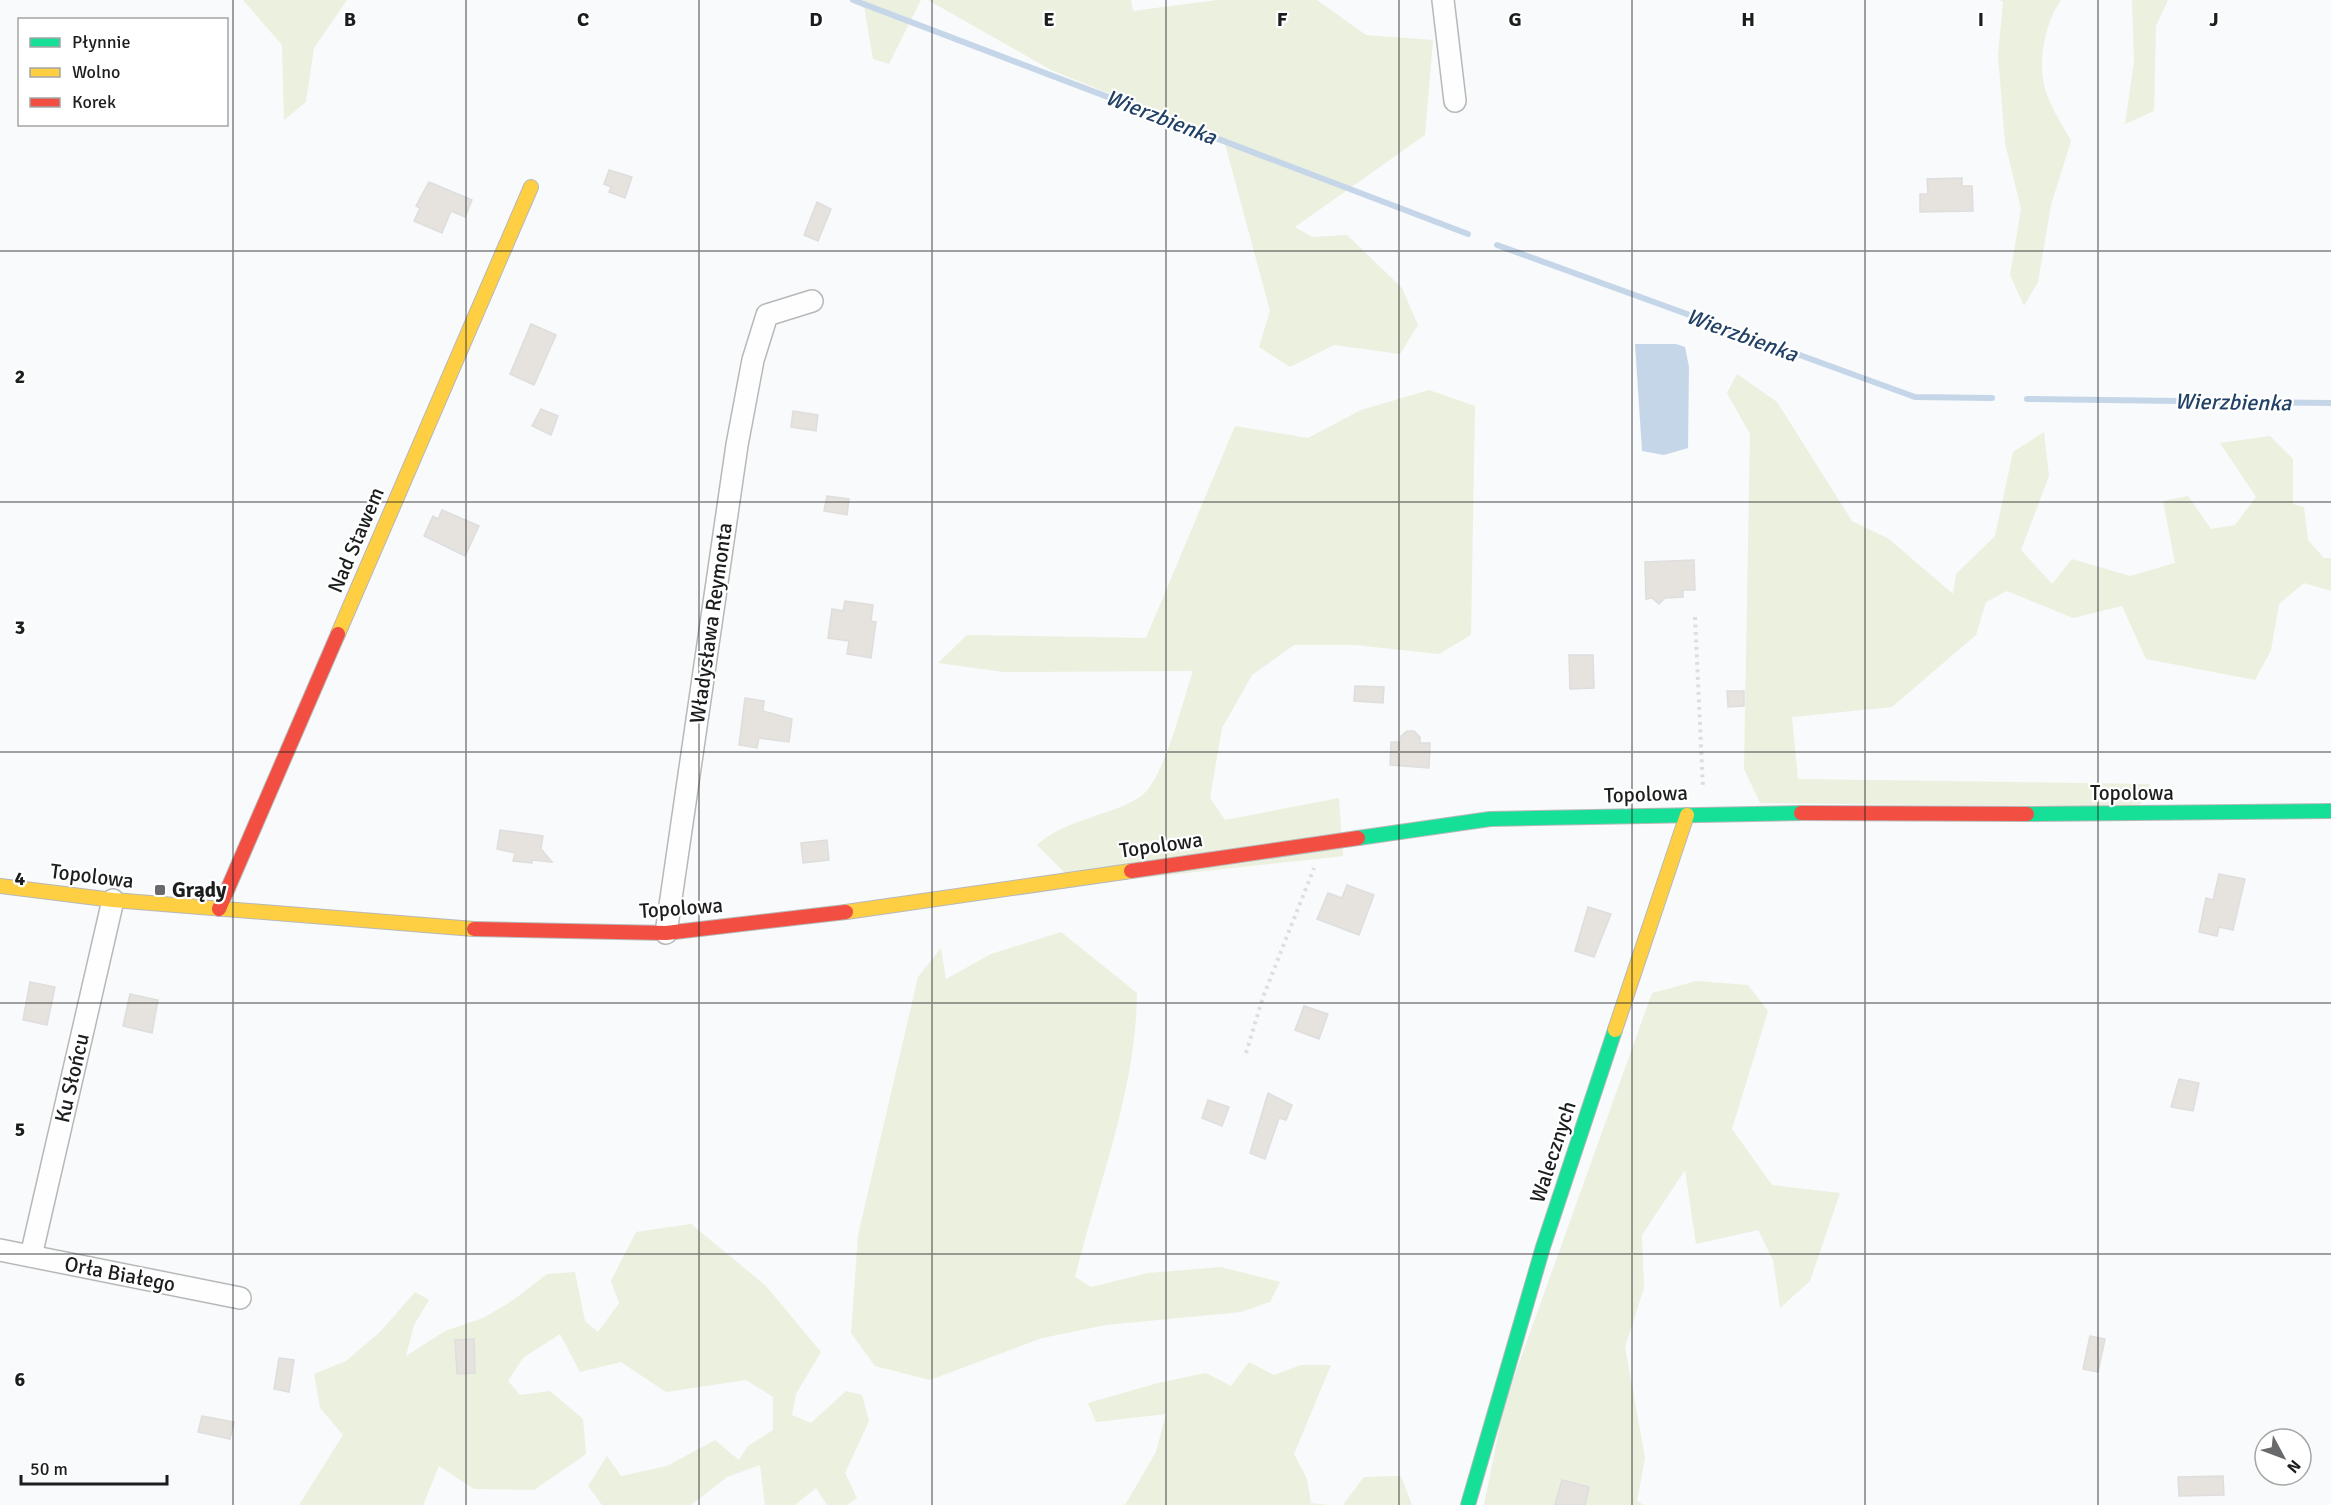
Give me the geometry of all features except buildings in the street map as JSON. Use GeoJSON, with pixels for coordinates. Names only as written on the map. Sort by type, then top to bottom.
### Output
{"type":"FeatureCollection","features":[{"type":"Feature","properties":{"kind":"street"},"geometry":{"type":"LineString","coordinates":[[1443,0],[1455,101]]}},
{"type":"Feature","properties":{"kind":"street","name":"Nad Stawem"},"geometry":{"type":"LineString","coordinates":[[219,909],[531,187]]}},
{"type":"Feature","properties":{"kind":"street","name":"Władysława Reymonta"},"geometry":{"type":"LineString","coordinates":[[666,933],[737,445],[753,360],[767,315],[812,301]]}},
{"type":"Feature","properties":{"kind":"street","name":"Topolowa"},"geometry":{"type":"LineString","coordinates":[[0,886],[113,900],[394,924],[523,932],[666,933],[817,916],[1490,819],[1704,813],[2193,814],[2331,811]]}},
{"type":"Feature","properties":{"kind":"street","name":"Walecznych"},"geometry":{"type":"LineString","coordinates":[[1468,1505],[1543,1247],[1688,815]]}},
{"type":"Feature","properties":{"kind":"street","name":"Ku Słońcu"},"geometry":{"type":"LineString","coordinates":[[31,1256],[113,900]]}},
{"type":"Feature","properties":{"kind":"street","name":"Orła Białego"},"geometry":{"type":"LineString","coordinates":[[0,1250],[240,1298]]}},
{"type":"Feature","properties":{"kind":"path"},"geometry":{"type":"LineString","coordinates":[[1695,617],[1704,813]]}},
{"type":"Feature","properties":{"kind":"path"},"geometry":{"type":"LineString","coordinates":[[1246,1053],[1263,997],[1322,843]]}},
{"type":"Feature","properties":{"kind":"green space"},"geometry":{"type":"Polygon","coordinates":[[[243,0],[347,0],[314,48],[306,102],[284,120],[282,45],[243,0]]]}},
{"type":"Feature","properties":{"kind":"green space"},"geometry":{"type":"Polygon","coordinates":[[[863,0],[921,0],[889,64],[873,59],[863,0]]]}},
{"type":"Feature","properties":{"kind":"green space"},"geometry":{"type":"Polygon","coordinates":[[[928,0],[1131,0],[1133,11],[1217,0],[1317,0],[1366,35],[1433,40],[1425,135],[1295,227],[1312,237],[1347,235],[1402,288],[1418,325],[1400,354],[1334,345],[1290,367],[1259,347],[1270,311],[1224,140],[1051,70],[928,0]]]}},
{"type":"Feature","properties":{"kind":"green space"},"geometry":{"type":"Polygon","coordinates":[[[2000,0],[2061,0],[2046,33],[2042,72],[2049,101],[2071,141],[2051,205],[2038,282],[2024,306],[2010,275],[2021,209],[2005,143],[1998,55],[2003,2],[2000,0]]]}},
{"type":"Feature","properties":{"kind":"green space"},"geometry":{"type":"Polygon","coordinates":[[[2132,0],[2168,0],[2156,26],[2154,111],[2125,124],[2134,62],[2132,0]]]}},
{"type":"Feature","properties":{"kind":"green space"},"geometry":{"type":"Polygon","coordinates":[[[1737,374],[1777,402],[1852,521],[1889,539],[1953,594],[1956,574],[1995,536],[2013,452],[2044,432],[2049,476],[2021,550],[2052,584],[2072,559],[2130,576],[2175,563],[2163,501],[2188,496],[2211,529],[2235,525],[2256,497],[2220,443],[2270,436],[2293,459],[2293,504],[2304,507],[2308,540],[2324,558],[2331,558],[2331,591],[2304,583],[2279,604],[2271,650],[2255,680],[2146,659],[2122,606],[2073,618],[2007,591],[1986,602],[1976,635],[1892,707],[1792,717],[1798,779],[2150,784],[2139,807],[1760,803],[1744,769],[1750,434],[1727,393],[1737,374]]]}},
{"type":"Feature","properties":{"kind":"green space"},"geometry":{"type":"Polygon","coordinates":[[[1429,390],[1475,406],[1471,635],[1439,654],[1355,645],[1294,645],[1252,675],[1222,728],[1210,798],[1225,820],[1339,798],[1343,856],[1077,885],[1037,845],[1061,829],[1128,804],[1149,788],[1165,758],[1193,671],[1004,672],[938,663],[967,635],[1146,638],[1235,426],[1308,438],[1361,410],[1429,390]]]}},
{"type":"Feature","properties":{"kind":"green space"},"geometry":{"type":"Polygon","coordinates":[[[1061,932],[1137,993],[1135,1030],[1123,1101],[1075,1277],[1091,1287],[1148,1273],[1221,1267],[1280,1282],[1270,1302],[1241,1312],[1106,1325],[1042,1338],[930,1380],[875,1366],[851,1333],[858,1235],[918,977],[941,948],[946,979],[991,954],[1061,932]]]}},
{"type":"Feature","properties":{"kind":"green space"},"geometry":{"type":"Polygon","coordinates":[[[1697,981],[1748,985],[1768,1011],[1732,1129],[1772,1185],[1840,1193],[1810,1281],[1780,1308],[1773,1260],[1758,1230],[1696,1244],[1685,1170],[1642,1235],[1644,1288],[1625,1347],[1645,1458],[1637,1501],[1644,1505],[1484,1505],[1504,1405],[1652,993],[1697,981]]]}},
{"type":"Feature","properties":{"kind":"green space"},"geometry":{"type":"Polygon","coordinates":[[[691,1224],[766,1286],[821,1352],[796,1394],[792,1415],[811,1423],[846,1391],[862,1395],[869,1421],[845,1473],[857,1498],[847,1505],[827,1505],[816,1488],[795,1505],[765,1505],[760,1465],[727,1477],[691,1505],[602,1505],[588,1486],[607,1456],[621,1476],[667,1466],[715,1440],[739,1460],[748,1446],[773,1430],[773,1397],[746,1380],[666,1392],[621,1362],[580,1372],[560,1334],[523,1358],[508,1381],[520,1395],[550,1391],[583,1419],[586,1454],[534,1490],[474,1489],[439,1466],[423,1505],[299,1505],[343,1435],[320,1408],[314,1374],[346,1361],[381,1331],[415,1292],[429,1300],[414,1325],[406,1356],[445,1331],[483,1318],[512,1301],[547,1274],[575,1272],[585,1321],[598,1332],[619,1303],[611,1281],[636,1232],[691,1224]]]}},
{"type":"Feature","properties":{"kind":"green space"},"geometry":{"type":"Polygon","coordinates":[[[1249,1362],[1274,1375],[1301,1365],[1331,1365],[1294,1454],[1307,1479],[1311,1503],[1329,1505],[1125,1505],[1156,1452],[1166,1414],[1096,1422],[1088,1403],[1158,1383],[1206,1373],[1231,1386],[1249,1362]]]}},
{"type":"Feature","properties":{"kind":"green space"},"geometry":{"type":"Polygon","coordinates":[[[1401,1476],[1412,1505],[1343,1505],[1364,1477],[1401,1476]]]}},
{"type":"Feature","properties":{"kind":"water"},"geometry":{"type":"Polygon","coordinates":[[[1635,344],[1676,344],[1685,347],[1689,367],[1688,448],[1664,455],[1642,451],[1635,344]]]}},
{"type":"Feature","properties":{"kind":"waterway","name":"Wierzbienka"},"geometry":{"type":"LineString","coordinates":[[853,0],[1468,234]]}},
{"type":"Feature","properties":{"kind":"waterway","name":"Wierzbienka"},"geometry":{"type":"LineString","coordinates":[[1497,245],[1915,397],[1992,398]]}},
{"type":"Feature","properties":{"kind":"waterway","name":"Wierzbienka"},"geometry":{"type":"LineString","coordinates":[[2027,399],[2331,403]]}},
{"type":"Feature","properties":{"kind":"traffic: fast"},"geometry":{"type":"LineString","coordinates":[[2027,814],[2331,811]]}},
{"type":"Feature","properties":{"kind":"traffic: fast"},"geometry":{"type":"LineString","coordinates":[[1358,838],[1490,819],[1801,813]]}},
{"type":"Feature","properties":{"kind":"traffic: fast"},"geometry":{"type":"LineString","coordinates":[[1468,1505],[1543,1247],[1615,1030]]}},
{"type":"Feature","properties":{"kind":"traffic: slow"},"geometry":{"type":"LineString","coordinates":[[338,634],[531,187]]}},
{"type":"Feature","properties":{"kind":"traffic: slow"},"geometry":{"type":"LineString","coordinates":[[1615,1030],[1687,815]]}},
{"type":"Feature","properties":{"kind":"traffic: slow"},"geometry":{"type":"LineString","coordinates":[[846,912],[1131,871]]}},
{"type":"Feature","properties":{"kind":"traffic: slow"},"geometry":{"type":"LineString","coordinates":[[0,886],[113,900],[474,929]]}},
{"type":"Feature","properties":{"kind":"traffic: jam"},"geometry":{"type":"LineString","coordinates":[[219,909],[338,634]]}},
{"type":"Feature","properties":{"kind":"traffic: jam"},"geometry":{"type":"LineString","coordinates":[[1801,813],[2027,814]]}},
{"type":"Feature","properties":{"kind":"traffic: jam"},"geometry":{"type":"LineString","coordinates":[[1131,871],[1358,838]]}},
{"type":"Feature","properties":{"kind":"traffic: jam"},"geometry":{"type":"LineString","coordinates":[[474,929],[666,933],[846,912]]}},
{"type":"Feature","properties":{"kind":"place","name":"Grądy"},"geometry":{"type":"Point","coordinates":[160,890]}}]}
